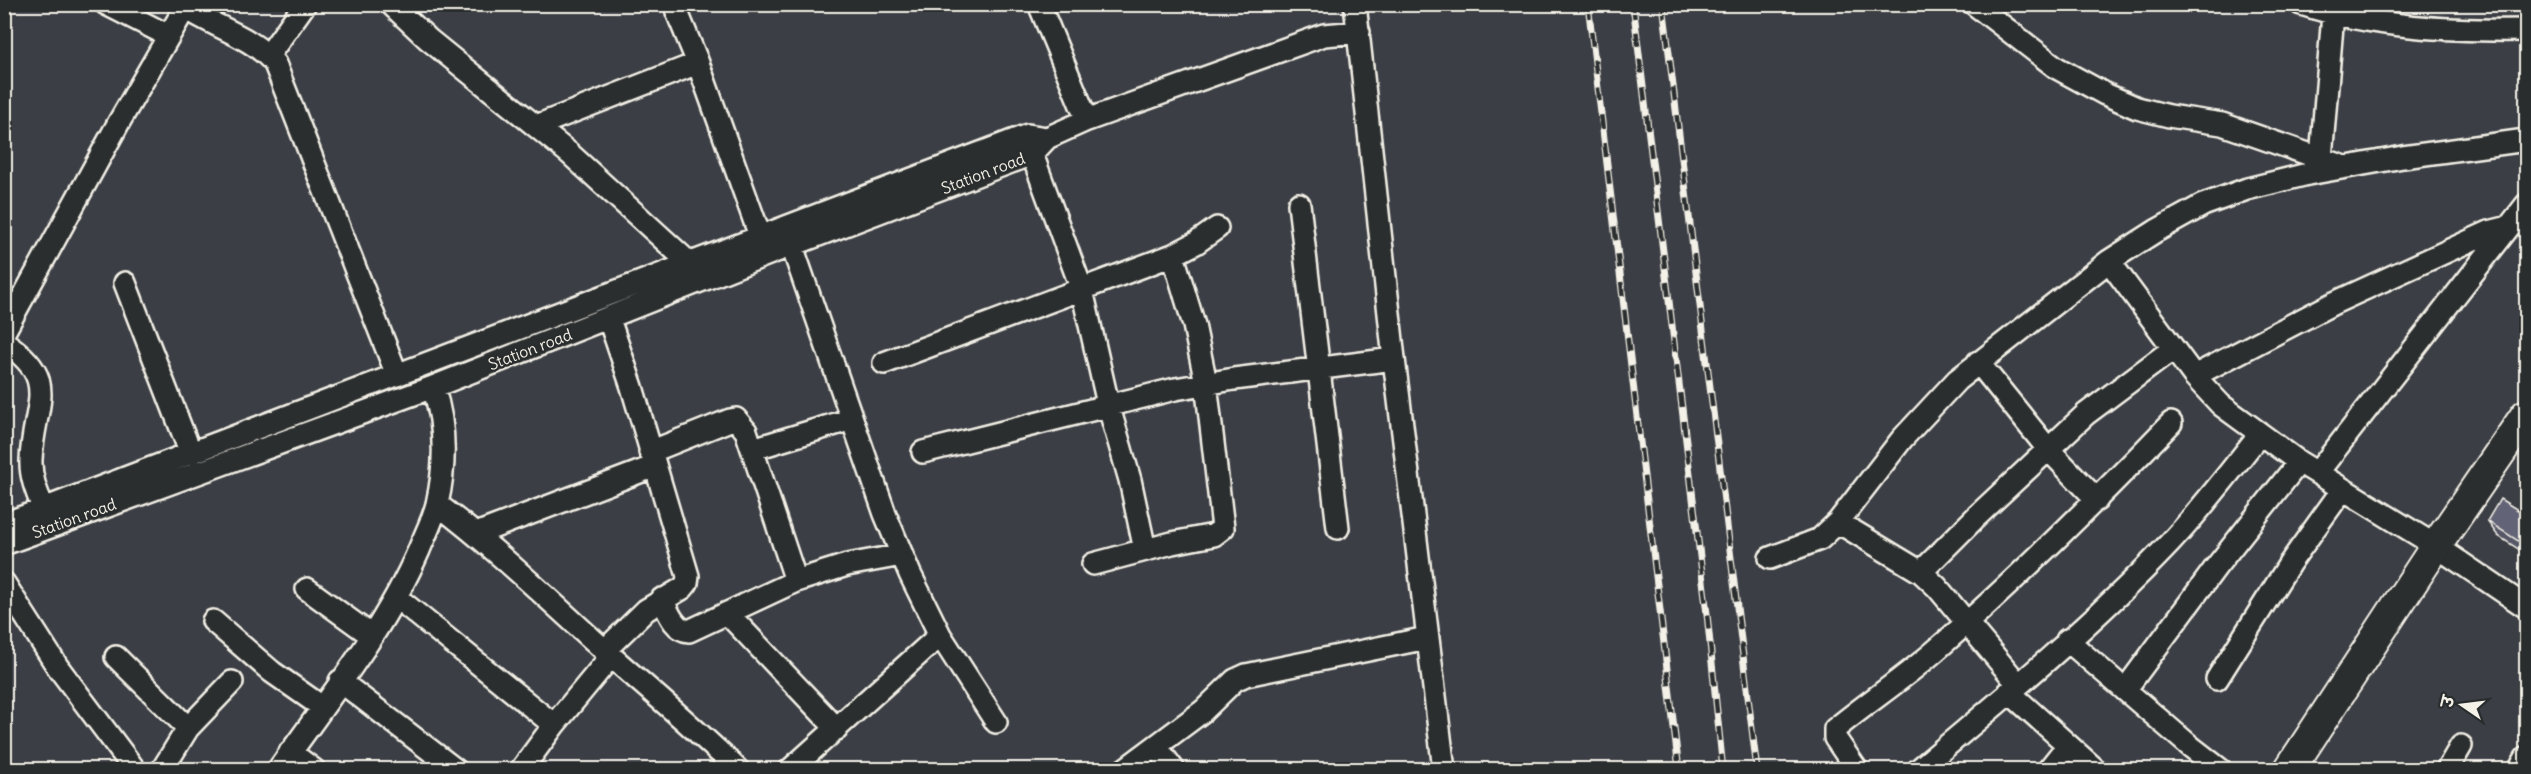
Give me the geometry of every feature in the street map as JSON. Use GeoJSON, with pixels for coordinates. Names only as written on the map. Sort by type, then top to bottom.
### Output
{"type":"FeatureCollection","features":[{"type":"Feature","properties":{"kind":"street"},"geometry":{"type":"LineString","coordinates":[[106,4],[169,36]]}},
{"type":"Feature","properties":{"kind":"street"},"geometry":{"type":"LineString","coordinates":[[268,56],[305,4]]}},
{"type":"Feature","properties":{"kind":"street"},"geometry":{"type":"LineString","coordinates":[[390,4],[428,39],[569,153],[706,279]]}},
{"type":"Feature","properties":{"kind":"street"},"geometry":{"type":"LineString","coordinates":[[676,4],[760,236]]}},
{"type":"Feature","properties":{"kind":"street"},"geometry":{"type":"LineString","coordinates":[[1039,4],[1088,120]]}},
{"type":"Feature","properties":{"kind":"street"},"geometry":{"type":"LineString","coordinates":[[1355,4],[1394,359],[1444,770]]}},
{"type":"Feature","properties":{"kind":"street"},"geometry":{"type":"LineString","coordinates":[[2301,4],[2334,9],[2365,22],[2480,31],[2526,30]]}},
{"type":"Feature","properties":{"kind":"street"},"geometry":{"type":"LineString","coordinates":[[4,332],[119,122],[169,36],[183,6],[268,56],[279,73],[397,375]]}},
{"type":"Feature","properties":{"kind":"street"},"geometry":{"type":"LineString","coordinates":[[1983,6],[2023,44],[2057,68],[2105,94],[2138,108],[2169,116],[2222,124],[2345,167]]}},
{"type":"Feature","properties":{"kind":"street"},"geometry":{"type":"LineString","coordinates":[[2321,158],[2334,9]]}},
{"type":"Feature","properties":{"kind":"street","name":"Station road"},"geometry":{"type":"LineString","coordinates":[[4,524],[47,519],[433,387],[1032,154],[1047,138],[1088,120],[1324,35],[1359,32]]}},
{"type":"Feature","properties":{"kind":"street"},"geometry":{"type":"LineString","coordinates":[[536,126],[698,63]]}},
{"type":"Feature","properties":{"kind":"street","name":"Station road"},"geometry":{"type":"LineString","coordinates":[[4,544],[47,519],[191,454],[1029,135],[1047,138]]}},
{"type":"Feature","properties":{"kind":"street"},"geometry":{"type":"LineString","coordinates":[[1770,558],[1820,539],[1838,522],[1872,474],[1909,430],[1957,380],[1978,362],[2109,261],[2203,205],[2247,189],[2345,167],[2526,140]]}},
{"type":"Feature","properties":{"kind":"street"},"geometry":{"type":"LineString","coordinates":[[1032,154],[1082,290],[1108,404],[1130,480],[1145,550]]}},
{"type":"Feature","properties":{"kind":"street"},"geometry":{"type":"LineString","coordinates":[[1299,204],[1338,528]]}},
{"type":"Feature","properties":{"kind":"street"},"geometry":{"type":"LineString","coordinates":[[2126,690],[2216,567],[2415,350],[2526,205]]}},
{"type":"Feature","properties":{"kind":"street"},"geometry":{"type":"LineString","coordinates":[[2194,376],[2334,303],[2488,232],[2509,227]]}},
{"type":"Feature","properties":{"kind":"street"},"geometry":{"type":"LineString","coordinates":[[884,363],[1173,255],[1196,243],[1217,228]]}},
{"type":"Feature","properties":{"kind":"street"},"geometry":{"type":"LineString","coordinates":[[792,246],[885,514],[902,555],[940,635],[996,722]]}},
{"type":"Feature","properties":{"kind":"street"},"geometry":{"type":"LineString","coordinates":[[1093,564],[1214,535],[1223,528],[1206,383],[1194,325],[1173,255]]}},
{"type":"Feature","properties":{"kind":"street"},"geometry":{"type":"LineString","coordinates":[[2109,261],[2173,349],[2221,405],[2259,435],[2308,468],[2436,546],[2526,607]]}},
{"type":"Feature","properties":{"kind":"street"},"geometry":{"type":"LineString","coordinates":[[125,283],[191,454]]}},
{"type":"Feature","properties":{"kind":"street"},"geometry":{"type":"LineString","coordinates":[[521,770],[608,653],[646,610],[683,588],[687,583],[688,576],[609,319]]}},
{"type":"Feature","properties":{"kind":"street"},"geometry":{"type":"LineString","coordinates":[[4,342],[23,354],[34,367],[39,379],[40,400],[31,461],[32,477],[47,519]]}},
{"type":"Feature","properties":{"kind":"street"},"geometry":{"type":"LineString","coordinates":[[1921,572],[2086,414],[2173,349]]}},
{"type":"Feature","properties":{"kind":"street"},"geometry":{"type":"LineString","coordinates":[[923,452],[1108,404],[1206,383],[1394,359]]}},
{"type":"Feature","properties":{"kind":"street"},"geometry":{"type":"LineString","coordinates":[[1978,362],[2048,449],[2097,500]]}},
{"type":"Feature","properties":{"kind":"street"},"geometry":{"type":"LineString","coordinates":[[278,770],[372,636],[396,597],[426,533],[437,504],[444,451],[441,411],[433,387]]}},
{"type":"Feature","properties":{"kind":"street"},"geometry":{"type":"LineString","coordinates":[[2295,768],[2436,546],[2526,415]]}},
{"type":"Feature","properties":{"kind":"street"},"geometry":{"type":"LineString","coordinates":[[476,534],[652,459],[736,419],[747,431],[796,581]]}},
{"type":"Feature","properties":{"kind":"street"},"geometry":{"type":"LineString","coordinates":[[753,449],[852,419]]}},
{"type":"Feature","properties":{"kind":"street"},"geometry":{"type":"LineString","coordinates":[[1857,770],[1834,738],[1835,729],[1898,682],[1967,622],[2097,500],[2171,423]]}},
{"type":"Feature","properties":{"kind":"street"},"geometry":{"type":"LineString","coordinates":[[1918,770],[2014,688],[2169,544],[2259,435]]}},
{"type":"Feature","properties":{"kind":"street"},"geometry":{"type":"LineString","coordinates":[[2217,679],[2290,562],[2343,489]]}},
{"type":"Feature","properties":{"kind":"street"},"geometry":{"type":"LineString","coordinates":[[437,504],[476,534],[697,730],[738,770]]}},
{"type":"Feature","properties":{"kind":"street"},"geometry":{"type":"LineString","coordinates":[[1838,522],[1921,572],[1937,587],[1967,622],[2014,688],[2068,745],[2096,770]]}},
{"type":"Feature","properties":{"kind":"street"},"geometry":{"type":"LineString","coordinates":[[662,599],[677,626],[682,630],[699,627],[796,581],[847,565],[902,555]]}},
{"type":"Feature","properties":{"kind":"street"},"geometry":{"type":"LineString","coordinates":[[4,583],[57,666],[135,770]]}},
{"type":"Feature","properties":{"kind":"street"},"geometry":{"type":"LineString","coordinates":[[307,589],[372,636]]}},
{"type":"Feature","properties":{"kind":"street"},"geometry":{"type":"LineString","coordinates":[[396,597],[554,725]]}},
{"type":"Feature","properties":{"kind":"street"},"geometry":{"type":"LineString","coordinates":[[727,613],[837,729]]}},
{"type":"Feature","properties":{"kind":"street"},"geometry":{"type":"LineString","coordinates":[[213,621],[250,655],[322,707]]}},
{"type":"Feature","properties":{"kind":"street"},"geometry":{"type":"LineString","coordinates":[[790,770],[940,635]]}},
{"type":"Feature","properties":{"kind":"street"},"geometry":{"type":"LineString","coordinates":[[1125,770],[1203,711],[1235,680],[1246,675],[1427,638]]}},
{"type":"Feature","properties":{"kind":"street"},"geometry":{"type":"LineString","coordinates":[[2067,640],[2221,770]]}},
{"type":"Feature","properties":{"kind":"street"},"geometry":{"type":"LineString","coordinates":[[116,657],[188,728]]}},
{"type":"Feature","properties":{"kind":"street"},"geometry":{"type":"LineString","coordinates":[[340,681],[456,770]]}},
{"type":"Feature","properties":{"kind":"street"},"geometry":{"type":"LineString","coordinates":[[162,770],[188,728],[232,682]]}},
{"type":"Feature","properties":{"kind":"street"},"geometry":{"type":"LineString","coordinates":[[2048,770],[2068,745]]}},
{"type":"Feature","properties":{"kind":"street"},"geometry":{"type":"LineString","coordinates":[[1156,746],[1174,770]]}},
{"type":"Feature","properties":{"kind":"street"},"geometry":{"type":"LineString","coordinates":[[2447,770],[2461,746]]}},
{"type":"Feature","properties":{"kind":"street"},"geometry":{"type":"LineString","coordinates":[[290,752],[314,770]]}},
{"type":"Feature","properties":{"kind":"street"},"geometry":{"type":"LineString","coordinates":[[2519,770],[2526,758]]}},
{"type":"Feature","properties":{"kind":"building"},"geometry":{"type":"Polygon","coordinates":[[[2500,499],[2526,515],[2526,546],[2487,521],[2500,499]]]}},
{"type":"Feature","properties":{"kind":"railway"},"geometry":{"type":"LineString","coordinates":[[1588,4],[1679,770]]}},
{"type":"Feature","properties":{"kind":"railway"},"geometry":{"type":"LineString","coordinates":[[1633,4],[1707,614],[1723,770]]}},
{"type":"Feature","properties":{"kind":"railway"},"geometry":{"type":"LineString","coordinates":[[1663,4],[1757,770]]}}]}
